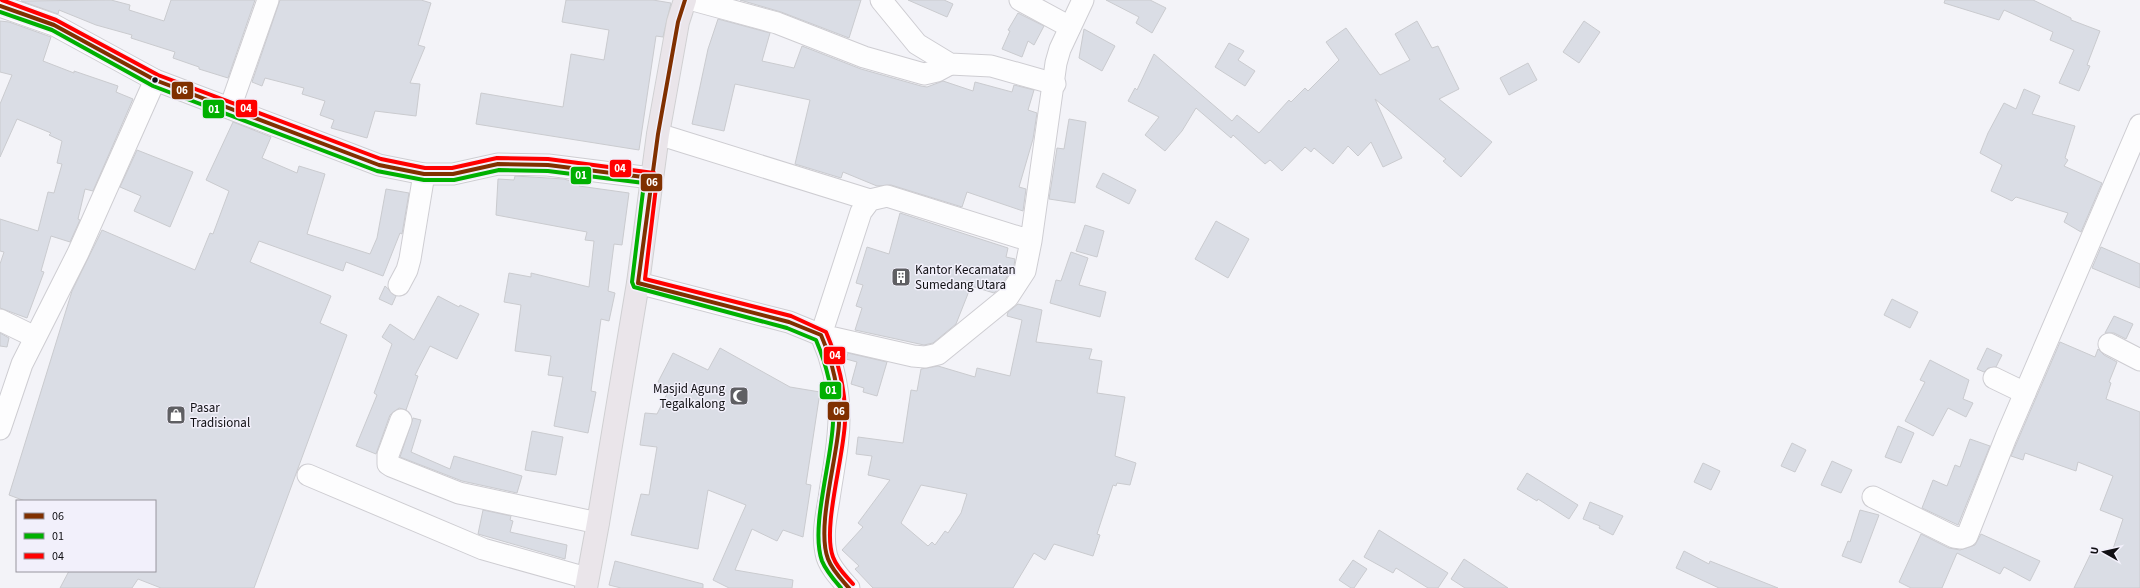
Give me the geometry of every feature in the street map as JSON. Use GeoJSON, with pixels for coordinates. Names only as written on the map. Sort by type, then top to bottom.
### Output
{"type":"FeatureCollection","features":[{"type":"Feature","properties":{"kind":"main road"},"geometry":{"type":"LineString","coordinates":[[587,583],[638,283],[658,134],[678,22],[685,0]]}},
{"type":"Feature","properties":{"kind":"street"},"geometry":{"type":"LineString","coordinates":[[230,108],[268,0]]}},
{"type":"Feature","properties":{"kind":"street"},"geometry":{"type":"LineString","coordinates":[[693,0],[777,23],[864,57],[924,74],[938,71],[950,64]]}},
{"type":"Feature","properties":{"kind":"street"},"geometry":{"type":"LineString","coordinates":[[881,0],[917,44],[950,64],[991,66],[1055,84]]}},
{"type":"Feature","properties":{"kind":"street"},"geometry":{"type":"LineString","coordinates":[[1020,0],[1070,27]]}},
{"type":"Feature","properties":{"kind":"street"},"geometry":{"type":"LineString","coordinates":[[638,283],[789,322],[821,335],[925,358],[938,354],[1008,297],[1025,271],[1055,84],[1056,63],[1070,27],[1083,0]]}},
{"type":"Feature","properties":{"kind":"street"},"geometry":{"type":"LineString","coordinates":[[9,5],[54,25],[155,80],[379,165],[424,174],[453,174],[505,164],[548,165],[651,178]]}},
{"type":"Feature","properties":{"kind":"street"},"geometry":{"type":"LineString","coordinates":[[0,429],[22,364],[78,254],[155,80]]}},
{"type":"Feature","properties":{"kind":"street"},"geometry":{"type":"LineString","coordinates":[[1873,497],[1954,537],[1961,538],[1966,536],[2025,393],[2140,125]]}},
{"type":"Feature","properties":{"kind":"street"},"geometry":{"type":"LineString","coordinates":[[658,134],[870,200],[887,196],[1031,241]]}},
{"type":"Feature","properties":{"kind":"street"},"geometry":{"type":"LineString","coordinates":[[399,284],[407,270],[410,259],[424,174]]}},
{"type":"Feature","properties":{"kind":"street"},"geometry":{"type":"LineString","coordinates":[[849,588],[839,577],[826,554],[824,531],[836,451],[839,412],[832,360],[821,335],[861,212],[870,200]]}},
{"type":"Feature","properties":{"kind":"street"},"geometry":{"type":"LineString","coordinates":[[0,320],[35,337]]}},
{"type":"Feature","properties":{"kind":"street"},"geometry":{"type":"LineString","coordinates":[[2109,344],[2140,360]]}},
{"type":"Feature","properties":{"kind":"street"},"geometry":{"type":"LineString","coordinates":[[1994,378],[2025,393]]}},
{"type":"Feature","properties":{"kind":"street"},"geometry":{"type":"LineString","coordinates":[[401,420],[388,455],[388,464],[391,466],[459,493],[598,523]]}},
{"type":"Feature","properties":{"kind":"street"},"geometry":{"type":"LineString","coordinates":[[308,474],[483,549],[587,583]]}},
{"type":"Feature","properties":{"kind":"building"},"geometry":{"type":"Polygon","coordinates":[[[111,0],[130,5],[129,10],[164,21],[171,0],[255,0],[228,78],[199,69],[199,67],[173,58],[175,52],[131,38],[132,35],[96,25],[59,10],[58,14],[21,1],[111,0]]]}},
{"type":"Feature","properties":{"kind":"building"},"geometry":{"type":"Polygon","coordinates":[[[280,0],[421,0],[431,3],[418,45],[425,47],[410,83],[420,84],[416,116],[375,111],[367,138],[331,128],[334,120],[320,115],[325,101],[302,94],[304,88],[265,78],[262,86],[252,82],[280,0]]]}},
{"type":"Feature","properties":{"kind":"building"},"geometry":{"type":"Polygon","coordinates":[[[566,0],[653,0],[671,3],[663,37],[656,36],[639,150],[476,124],[481,93],[563,107],[571,54],[604,60],[609,30],[562,22],[566,0]]]}},
{"type":"Feature","properties":{"kind":"building"},"geometry":{"type":"Polygon","coordinates":[[[740,0],[861,0],[849,38],[781,12],[740,0]]]}},
{"type":"Feature","properties":{"kind":"building"},"geometry":{"type":"Polygon","coordinates":[[[908,0],[944,0],[953,4],[947,17],[908,0]]]}},
{"type":"Feature","properties":{"kind":"building"},"geometry":{"type":"Polygon","coordinates":[[[1106,0],[1150,0],[1166,8],[1152,33],[1136,23],[1139,17],[1106,0]]]}},
{"type":"Feature","properties":{"kind":"building"},"geometry":{"type":"Polygon","coordinates":[[[1945,0],[2033,0],[2071,18],[2071,20],[2100,31],[2087,65],[2090,66],[2079,91],[2059,83],[2074,50],[2050,40],[2053,32],[2004,10],[1999,20],[1944,3],[1945,0]]]}},
{"type":"Feature","properties":{"kind":"building"},"geometry":{"type":"Polygon","coordinates":[[[1018,13],[1044,26],[1034,45],[1028,41],[1022,57],[1002,49],[1010,31],[1008,30],[1018,13]]]}},
{"type":"Feature","properties":{"kind":"building"},"geometry":{"type":"Polygon","coordinates":[[[718,19],[770,33],[762,61],[794,68],[802,46],[861,69],[921,86],[927,87],[943,81],[973,91],[975,82],[1012,92],[1014,85],[1034,90],[1028,110],[1037,113],[1033,139],[1019,187],[1026,189],[1023,211],[967,192],[962,207],[891,185],[877,186],[843,172],[841,178],[795,164],[810,100],[735,84],[724,131],[692,124],[708,49],[718,19]]]}},
{"type":"Feature","properties":{"kind":"building"},"geometry":{"type":"Polygon","coordinates":[[[0,21],[9,22],[51,37],[43,61],[74,73],[74,71],[118,86],[116,92],[133,99],[93,191],[85,189],[78,219],[80,220],[70,242],[51,236],[41,271],[44,272],[27,318],[0,308],[0,264],[4,252],[0,251],[0,219],[38,231],[48,192],[54,193],[62,164],[57,163],[62,141],[49,135],[51,133],[17,119],[0,157],[0,104],[12,75],[0,72],[0,21]]]}},
{"type":"Feature","properties":{"kind":"building"},"geometry":{"type":"Polygon","coordinates":[[[1417,21],[1432,48],[1438,46],[1459,89],[1439,99],[1492,142],[1461,177],[1443,161],[1446,159],[1375,99],[1402,158],[1383,167],[1371,142],[1358,156],[1348,146],[1333,164],[1314,148],[1311,152],[1305,147],[1282,171],[1270,160],[1265,164],[1233,135],[1231,138],[1196,108],[1182,131],[1165,151],[1145,135],[1159,117],[1128,101],[1135,88],[1137,90],[1154,54],[1232,121],[1237,115],[1259,133],[1289,100],[1291,102],[1305,88],[1308,91],[1339,60],[1326,42],[1346,28],[1380,75],[1410,60],[1395,34],[1417,21]]]}},
{"type":"Feature","properties":{"kind":"building"},"geometry":{"type":"Polygon","coordinates":[[[1584,21],[1600,32],[1579,63],[1563,52],[1584,21]]]}},
{"type":"Feature","properties":{"kind":"building"},"geometry":{"type":"Polygon","coordinates":[[[1084,29],[1115,46],[1102,71],[1079,58],[1084,29]]]}},
{"type":"Feature","properties":{"kind":"building"},"geometry":{"type":"Polygon","coordinates":[[[1229,43],[1244,51],[1238,60],[1255,71],[1245,86],[1215,67],[1229,43]]]}},
{"type":"Feature","properties":{"kind":"building"},"geometry":{"type":"Polygon","coordinates":[[[1528,63],[1537,80],[1509,95],[1500,78],[1528,63]]]}},
{"type":"Feature","properties":{"kind":"building"},"geometry":{"type":"Polygon","coordinates":[[[2024,89],[2040,96],[2032,114],[2075,126],[2065,158],[2068,160],[2064,166],[2102,183],[2081,232],[2064,222],[2068,213],[2016,197],[2012,201],[1991,191],[2002,165],[1980,153],[1988,133],[2004,103],[2016,109],[2024,89]]]}},
{"type":"Feature","properties":{"kind":"building"},"geometry":{"type":"Polygon","coordinates":[[[1069,119],[1086,122],[1075,203],[1049,199],[1057,148],[1064,149],[1069,119]]]}},
{"type":"Feature","properties":{"kind":"building","name":"Pasar Tradisional"},"geometry":{"type":"Polygon","coordinates":[[[233,122],[271,137],[262,158],[297,173],[299,166],[325,174],[307,234],[370,254],[377,238],[386,189],[409,193],[402,234],[400,233],[383,276],[346,262],[343,271],[259,241],[250,262],[331,296],[320,323],[347,335],[254,588],[161,588],[138,579],[132,588],[60,588],[68,572],[156,572],[156,500],[22,500],[9,495],[72,291],[102,230],[195,270],[210,233],[213,234],[229,191],[206,180],[233,122]]]}},
{"type":"Feature","properties":{"kind":"building"},"geometry":{"type":"Polygon","coordinates":[[[137,150],[193,172],[170,227],[134,211],[141,196],[120,187],[137,150]]]}},
{"type":"Feature","properties":{"kind":"building"},"geometry":{"type":"Polygon","coordinates":[[[1103,173],[1136,190],[1129,204],[1096,187],[1103,173]]]}},
{"type":"Feature","properties":{"kind":"building"},"geometry":{"type":"Polygon","coordinates":[[[515,176],[564,179],[580,184],[579,186],[629,193],[622,245],[614,244],[608,291],[615,293],[609,321],[601,319],[591,391],[596,392],[588,433],[554,426],[563,377],[548,375],[551,356],[515,351],[521,305],[504,302],[509,273],[531,277],[531,273],[589,287],[594,241],[585,240],[587,232],[496,215],[498,179],[514,180],[515,176]]]}},
{"type":"Feature","properties":{"kind":"building"},"geometry":{"type":"Polygon","coordinates":[[[900,213],[1008,248],[1006,257],[1015,259],[1014,266],[999,289],[994,293],[971,286],[956,324],[933,343],[924,345],[855,330],[862,308],[856,306],[863,285],[856,283],[867,247],[889,254],[900,213]]]}},
{"type":"Feature","properties":{"kind":"building"},"geometry":{"type":"Polygon","coordinates":[[[1216,221],[1249,239],[1228,278],[1195,259],[1216,221]]]}},
{"type":"Feature","properties":{"kind":"building"},"geometry":{"type":"Polygon","coordinates":[[[1085,225],[1104,231],[1097,257],[1076,251],[1085,225]]]}},
{"type":"Feature","properties":{"kind":"building"},"geometry":{"type":"Polygon","coordinates":[[[2101,247],[2140,264],[2140,288],[2092,268],[2101,247]]]}},
{"type":"Feature","properties":{"kind":"building"},"geometry":{"type":"Polygon","coordinates":[[[1071,252],[1088,258],[1079,285],[1106,292],[1100,317],[1050,303],[1056,280],[1061,281],[1071,252]]]}},
{"type":"Feature","properties":{"kind":"building"},"geometry":{"type":"Polygon","coordinates":[[[385,286],[396,296],[392,305],[379,299],[385,286]]]}},
{"type":"Feature","properties":{"kind":"building"},"geometry":{"type":"Polygon","coordinates":[[[438,296],[459,307],[460,305],[479,314],[457,359],[430,346],[415,375],[418,376],[406,410],[399,408],[390,415],[376,454],[356,446],[377,395],[374,393],[392,344],[382,337],[390,324],[414,340],[438,296]]]}},
{"type":"Feature","properties":{"kind":"building"},"geometry":{"type":"Polygon","coordinates":[[[1892,299],[1918,312],[1910,328],[1884,315],[1892,299]]]}},
{"type":"Feature","properties":{"kind":"building"},"geometry":{"type":"Polygon","coordinates":[[[1018,304],[1042,310],[1036,342],[1092,349],[1089,359],[1102,361],[1097,393],[1125,397],[1115,456],[1136,463],[1130,485],[1117,483],[1116,486],[1113,485],[1097,534],[1100,535],[1093,556],[1054,544],[1045,560],[1034,553],[1013,588],[873,588],[855,569],[859,566],[842,550],[863,527],[858,523],[890,480],[868,475],[872,456],[856,454],[858,437],[903,443],[911,390],[917,391],[921,369],[938,366],[975,377],[977,368],[1010,376],[1022,320],[1007,316],[1008,312],[1018,304]],[[921,485],[901,523],[928,546],[932,542],[935,545],[945,531],[948,533],[961,513],[967,494],[921,485]]]}},
{"type":"Feature","properties":{"kind":"building"},"geometry":{"type":"Polygon","coordinates":[[[2114,316],[2133,324],[2126,339],[2114,333],[2105,333],[2114,316]]]}},
{"type":"Feature","properties":{"kind":"building"},"geometry":{"type":"Polygon","coordinates":[[[0,333],[9,338],[7,347],[0,346],[0,333]]]}},
{"type":"Feature","properties":{"kind":"building"},"geometry":{"type":"Polygon","coordinates":[[[2060,342],[2095,357],[2098,349],[2104,355],[2117,362],[2109,382],[2111,383],[2106,399],[2140,412],[2140,588],[2074,588],[2093,549],[2111,555],[2123,519],[2100,510],[2113,476],[2078,462],[2076,471],[2025,453],[2023,460],[2011,456],[2060,342]]]}},
{"type":"Feature","properties":{"kind":"building"},"geometry":{"type":"Polygon","coordinates":[[[720,348],[790,387],[820,392],[806,484],[811,485],[803,537],[783,530],[777,541],[752,529],[735,570],[793,580],[792,588],[729,588],[713,580],[746,505],[708,490],[698,549],[631,535],[641,494],[649,495],[657,447],[640,445],[645,413],[657,414],[670,388],[658,382],[673,353],[708,370],[720,348]]]}},
{"type":"Feature","properties":{"kind":"building"},"geometry":{"type":"Polygon","coordinates":[[[1987,348],[2002,355],[1996,367],[1988,368],[1984,372],[1977,369],[1987,348]]]}},
{"type":"Feature","properties":{"kind":"building"},"geometry":{"type":"Polygon","coordinates":[[[848,353],[887,362],[877,396],[863,392],[864,388],[851,384],[857,362],[846,359],[848,353]]]}},
{"type":"Feature","properties":{"kind":"building"},"geometry":{"type":"Polygon","coordinates":[[[1930,360],[1969,380],[1963,399],[1973,403],[1966,417],[1948,408],[1933,436],[1905,421],[1925,382],[1920,380],[1930,360]]]}},
{"type":"Feature","properties":{"kind":"building"},"geometry":{"type":"Polygon","coordinates":[[[413,418],[421,420],[411,452],[450,469],[454,456],[522,476],[517,493],[462,481],[400,457],[413,418]]]}},
{"type":"Feature","properties":{"kind":"building"},"geometry":{"type":"Polygon","coordinates":[[[1898,426],[1914,433],[1901,463],[1885,457],[1898,426]]]}},
{"type":"Feature","properties":{"kind":"building"},"geometry":{"type":"Polygon","coordinates":[[[532,431],[563,437],[556,475],[525,470],[532,431]]]}},
{"type":"Feature","properties":{"kind":"building"},"geometry":{"type":"Polygon","coordinates":[[[1970,439],[1990,446],[1958,525],[1922,508],[1933,480],[1947,486],[1955,465],[1960,467],[1970,439]]]}},
{"type":"Feature","properties":{"kind":"building"},"geometry":{"type":"Polygon","coordinates":[[[1792,443],[1806,450],[1795,472],[1781,466],[1792,443]]]}},
{"type":"Feature","properties":{"kind":"building"},"geometry":{"type":"Polygon","coordinates":[[[1832,461],[1852,470],[1841,493],[1821,485],[1832,461]]]}},
{"type":"Feature","properties":{"kind":"building"},"geometry":{"type":"Polygon","coordinates":[[[1703,463],[1720,471],[1711,490],[1694,482],[1703,463]]]}},
{"type":"Feature","properties":{"kind":"building"},"geometry":{"type":"Polygon","coordinates":[[[1527,473],[1578,505],[1569,519],[1538,499],[1537,501],[1517,489],[1527,473]]]}},
{"type":"Feature","properties":{"kind":"building"},"geometry":{"type":"Polygon","coordinates":[[[1590,502],[1623,516],[1613,535],[1599,528],[1600,526],[1583,519],[1590,502]]]}},
{"type":"Feature","properties":{"kind":"building"},"geometry":{"type":"Polygon","coordinates":[[[483,510],[511,516],[510,520],[513,521],[510,532],[567,545],[565,559],[478,534],[483,510]]]}},
{"type":"Feature","properties":{"kind":"building"},"geometry":{"type":"Polygon","coordinates":[[[1860,510],[1879,515],[1861,563],[1842,556],[1848,541],[1850,542],[1860,510]]]}},
{"type":"Feature","properties":{"kind":"building"},"geometry":{"type":"Polygon","coordinates":[[[1379,530],[1448,573],[1438,588],[1428,588],[1396,568],[1393,573],[1364,557],[1379,530]]]}},
{"type":"Feature","properties":{"kind":"building"},"geometry":{"type":"Polygon","coordinates":[[[1921,534],[1949,548],[1960,550],[1975,545],[1981,534],[2040,561],[2030,581],[2004,567],[2000,574],[1957,553],[1942,588],[1911,588],[1899,582],[1921,534]]]}},
{"type":"Feature","properties":{"kind":"building"},"geometry":{"type":"Polygon","coordinates":[[[1684,551],[1709,564],[1710,561],[1778,588],[1719,588],[1676,568],[1684,551]]]}},
{"type":"Feature","properties":{"kind":"building"},"geometry":{"type":"Polygon","coordinates":[[[1464,559],[1508,588],[1465,588],[1451,579],[1464,559]]]}},
{"type":"Feature","properties":{"kind":"building"},"geometry":{"type":"Polygon","coordinates":[[[1353,560],[1367,569],[1354,588],[1351,588],[1339,580],[1353,560]]]}},
{"type":"Feature","properties":{"kind":"building"},"geometry":{"type":"Polygon","coordinates":[[[615,561],[703,584],[703,588],[621,588],[609,585],[615,561]]]}},
{"type":"Feature","properties":{"kind":"transit line","name":"04"},"geometry":{"type":"LineString","coordinates":[[2,0],[56,20],[158,75],[381,159],[425,168],[452,168],[497,158],[548,159],[654,173],[657,179],[645,279],[791,316],[826,332],[834,353],[843,387],[845,409],[844,436],[832,511],[830,544],[833,557],[837,565],[853,584]]}},
{"type":"Feature","properties":{"kind":"transit line","name":"06"},"geometry":{"type":"LineString","coordinates":[[685,0],[678,22],[658,134],[638,283],[789,322],[821,335],[835,378],[839,412],[839,424],[828,493],[824,530],[825,546],[828,559],[832,567],[849,588]]}},
{"type":"Feature","properties":{"kind":"transit line","name":"06"},"geometry":{"type":"LineString","coordinates":[[0,6],[54,25],[155,80],[379,165],[424,174],[453,174],[498,164],[548,165],[651,178]]}},
{"type":"Feature","properties":{"kind":"transit line","name":"01"},"geometry":{"type":"LineString","coordinates":[[0,12],[52,30],[153,86],[377,171],[424,180],[454,180],[499,170],[548,171],[644,183],[632,282],[634,287],[787,328],[816,340],[829,380],[833,412],[832,438],[820,513],[819,547],[824,565],[841,588]]}},
{"type":"Feature","properties":{"kind":"place","name":"Kantor Kecamatan Sumedang Utara"},"geometry":{"type":"Point","coordinates":[901,277]}},
{"type":"Feature","properties":{"kind":"place","name":"Masjid Agung Tegalkalong"},"geometry":{"type":"Point","coordinates":[739,396]}},
{"type":"Feature","properties":{"kind":"place","name":"Pasar Tradisional"},"geometry":{"type":"Point","coordinates":[176,415]}}]}
